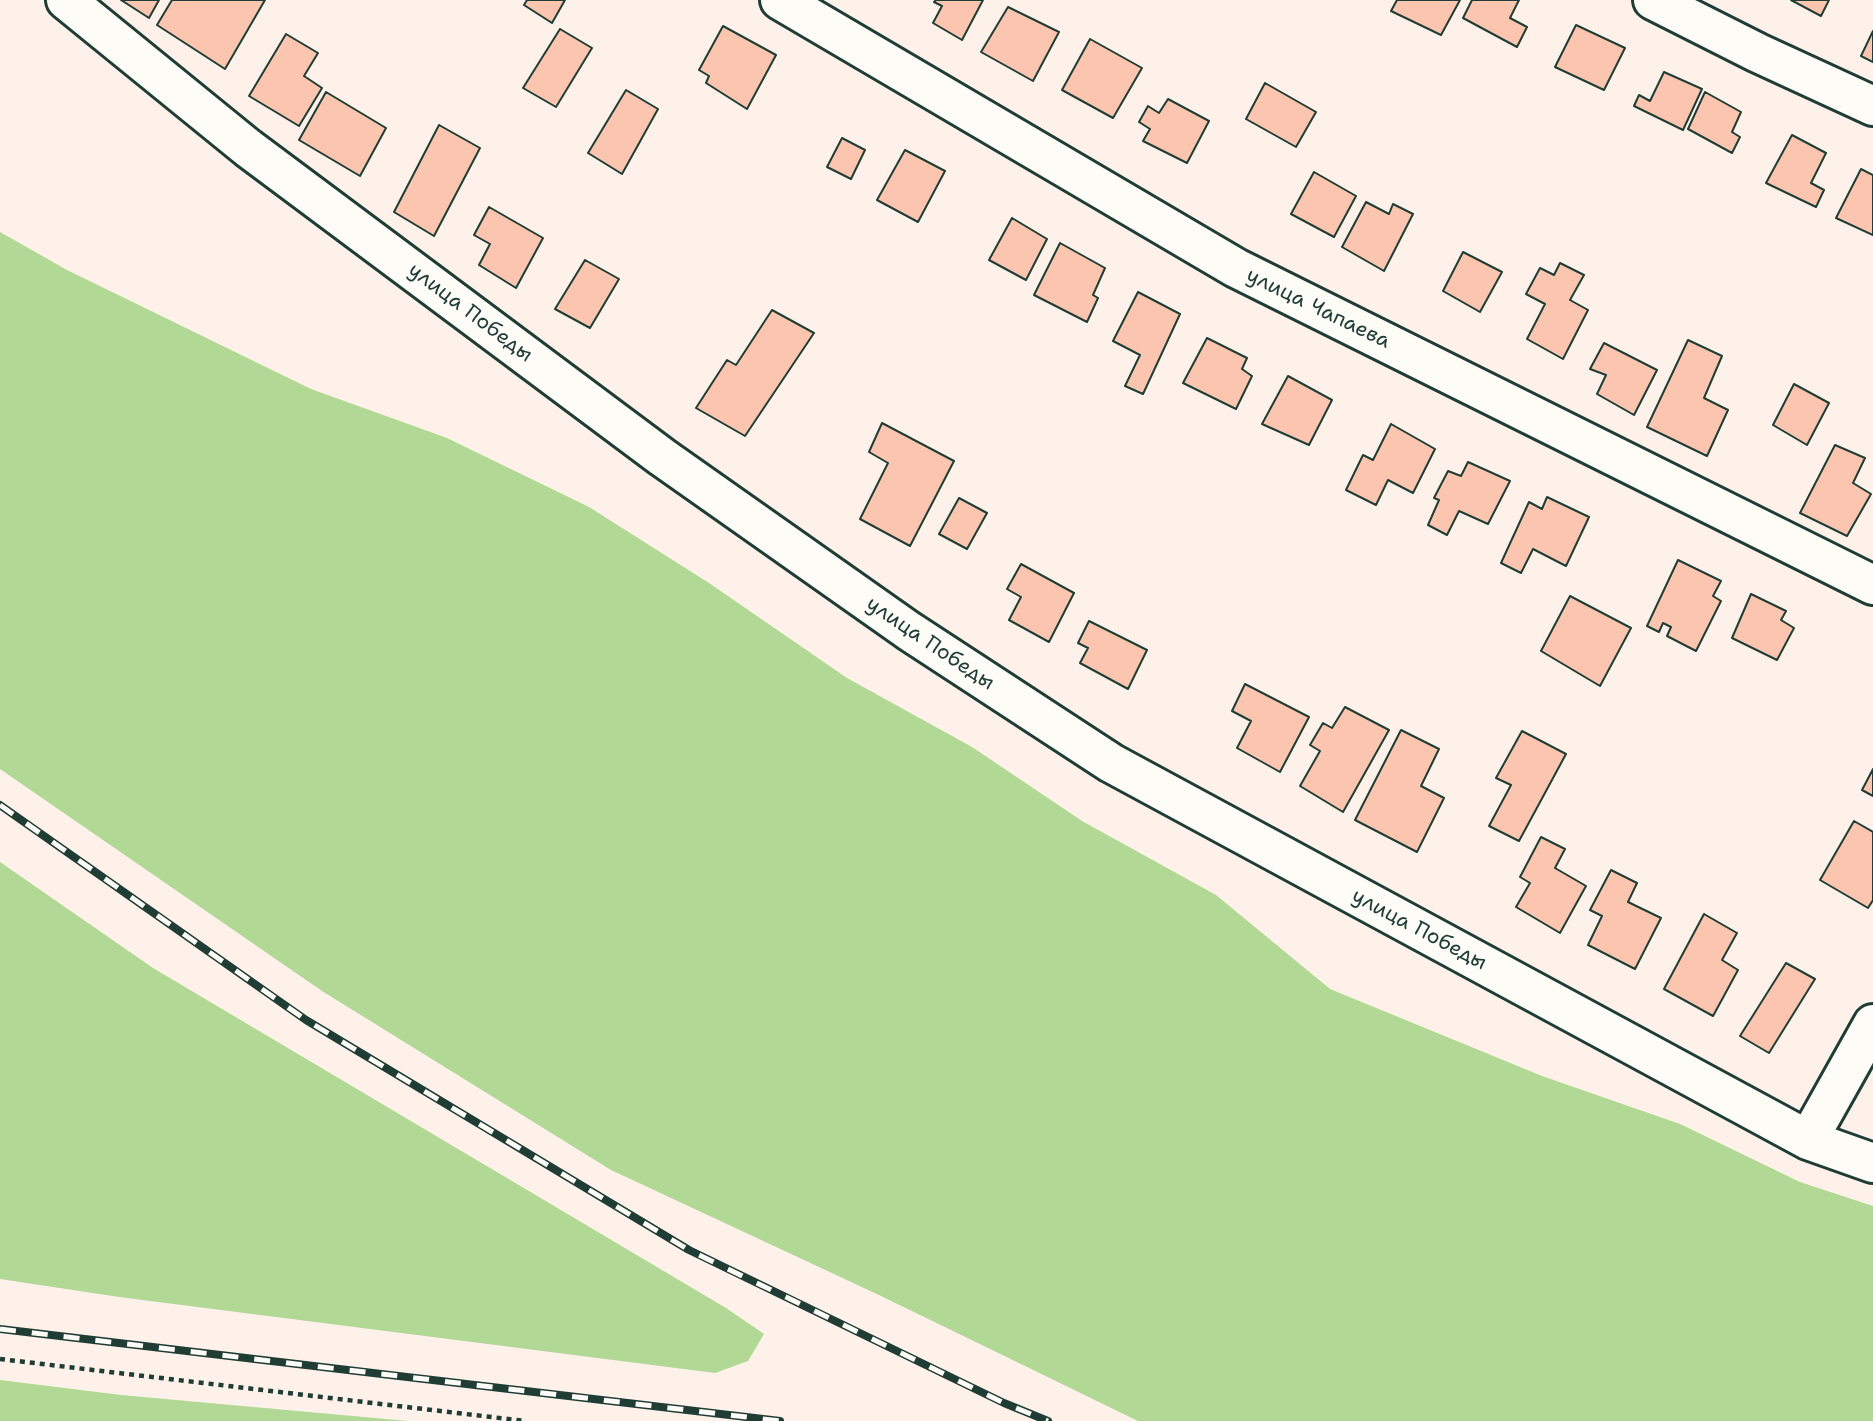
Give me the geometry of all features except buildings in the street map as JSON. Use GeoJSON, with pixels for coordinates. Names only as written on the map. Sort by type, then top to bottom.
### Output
{"type":"FeatureCollection","features":[{"type":"Feature","properties":{"kind":"street","name":"улица Победы"},"geometry":{"type":"LineString","coordinates":[[66,0],[248,148],[662,457],[909,631],[1111,763],[1808,1140],[1873,1163]]}},
{"type":"Feature","properties":{"kind":"street","name":"улица Чапаева"},"geometry":{"type":"LineString","coordinates":[[780,0],[1236,268],[1873,585]]}},
{"type":"Feature","properties":{"kind":"street"},"geometry":{"type":"LineString","coordinates":[[1653,0],[1758,53],[1873,106]]}},
{"type":"Feature","properties":{"kind":"street"},"geometry":{"type":"LineString","coordinates":[[1808,1140],[1873,1024]]}},
{"type":"Feature","properties":{"kind":"path"},"geometry":{"type":"LineString","coordinates":[[0,1359],[525,1421]]}},
{"type":"Feature","properties":{"kind":"green space"},"geometry":{"type":"Polygon","coordinates":[[[0,232],[67,270],[311,389],[447,438],[589,507],[709,583],[847,678],[972,747],[1082,821],[1216,895],[1330,989],[1542,1076],[1680,1124],[1800,1182],[1873,1206],[1873,1421],[1138,1421],[879,1295],[611,1170],[322,991],[0,769],[0,232]]]}},
{"type":"Feature","properties":{"kind":"green space"},"geometry":{"type":"Polygon","coordinates":[[[0,862],[153,968],[726,1308],[764,1334],[748,1361],[715,1373],[119,1297],[0,1279],[0,862]]]}},
{"type":"Feature","properties":{"kind":"green space"},"geometry":{"type":"Polygon","coordinates":[[[0,1380],[121,1395],[408,1421],[0,1421],[0,1380]]]}},
{"type":"Feature","properties":{"kind":"railway"},"geometry":{"type":"LineString","coordinates":[[0,805],[306,1020],[689,1250],[1004,1403],[1048,1421]]}},
{"type":"Feature","properties":{"kind":"railway"},"geometry":{"type":"LineString","coordinates":[[0,1329],[780,1421]]}}]}
